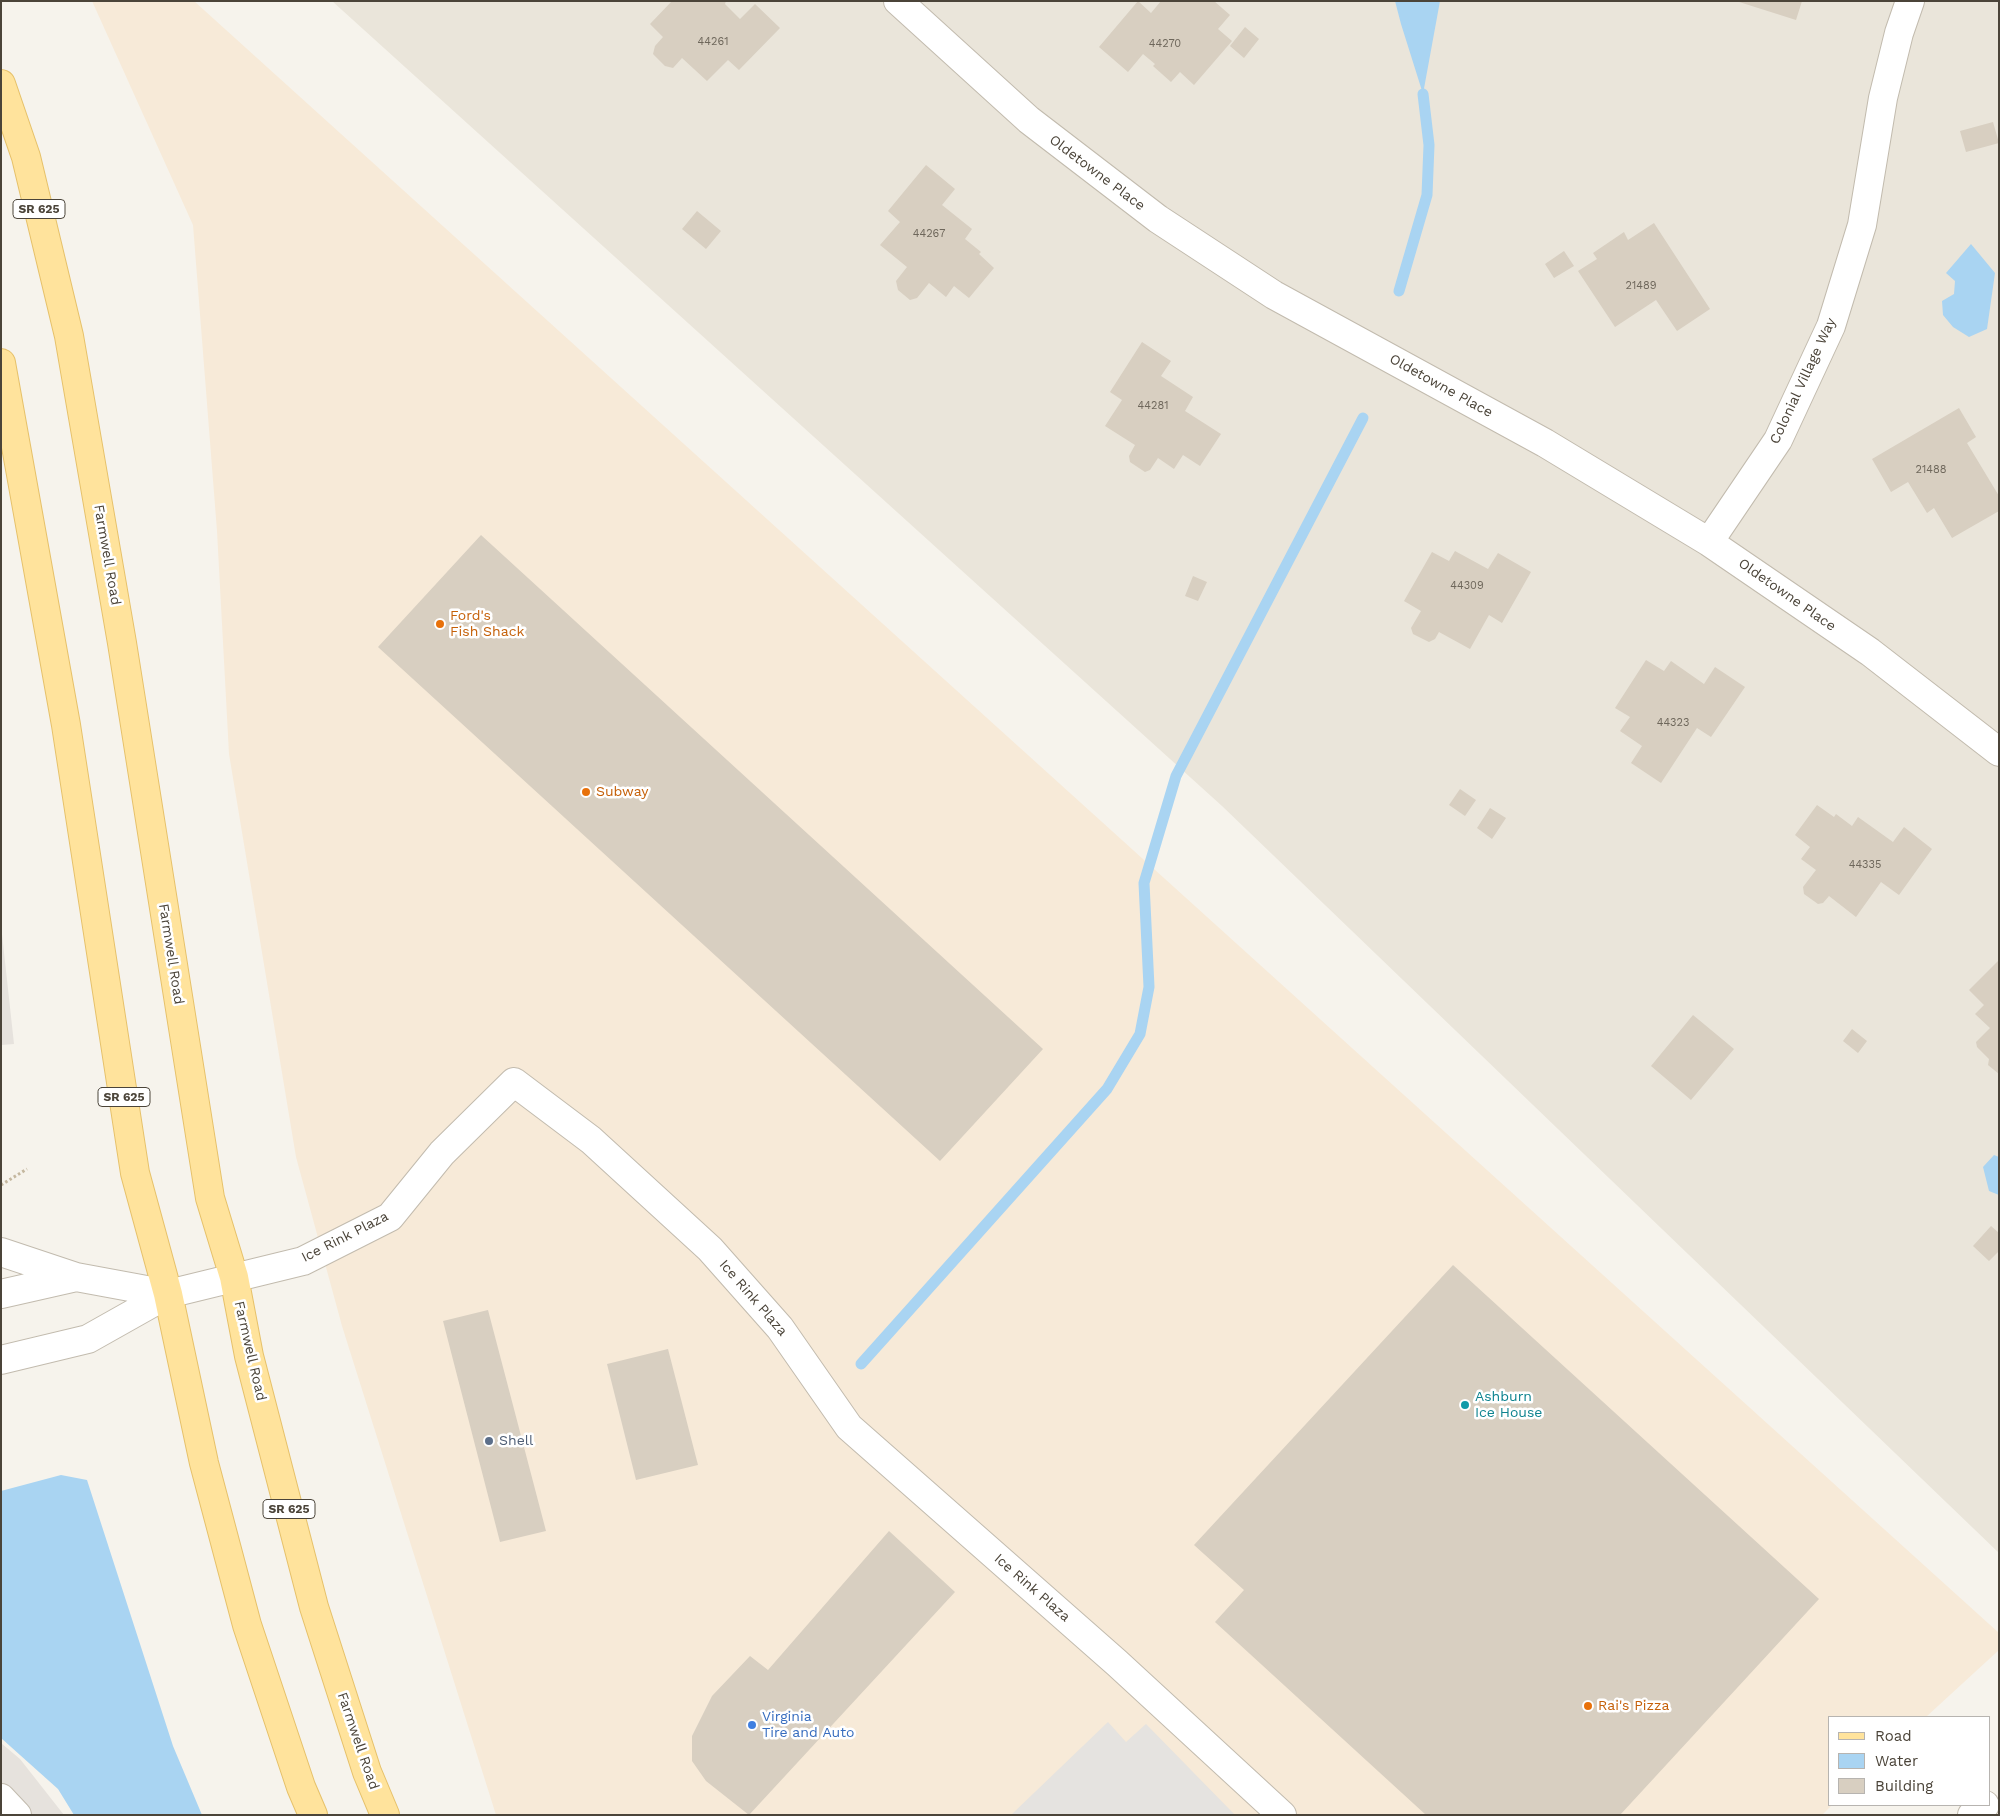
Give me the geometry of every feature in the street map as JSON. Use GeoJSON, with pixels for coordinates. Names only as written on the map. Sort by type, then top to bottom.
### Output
{"type":"FeatureCollection","features":[{"type":"Feature","properties":{"kind":"main road","name":"Farmwell Road"},"geometry":{"type":"LineString","coordinates":[[1,84],[26,157],[69,336],[124,653],[210,1198],[234,1277],[249,1356],[314,1607],[367,1772],[385,1815]]}},
{"type":"Feature","properties":{"kind":"main road","name":"SR 625"},"geometry":{"type":"LineString","coordinates":[[1,364],[67,734],[135,1173],[168,1294],[204,1463],[247,1625],[313,1815]]}},
{"type":"Feature","properties":{"kind":"street","name":"Oldetowne Place"},"geometry":{"type":"LineString","coordinates":[[898,1],[1029,120],[1167,225],[1274,295],[1545,443],[1709,542],[1870,652],[1999,752]]}},
{"type":"Feature","properties":{"kind":"street","name":"Colonial Village Way"},"geometry":{"type":"LineString","coordinates":[[1709,542],[1778,440],[1831,326],[1862,225],[1883,98],[1898,33],[1910,1]]}},
{"type":"Feature","properties":{"kind":"street","name":"Ice Rink Plaza"},"geometry":{"type":"LineString","coordinates":[[168,1294],[303,1261],[390,1217],[442,1154],[514,1082],[591,1140],[710,1249],[780,1328],[849,1427],[1117,1663],[1282,1815]]}},
{"type":"Feature","properties":{"kind":"street"},"geometry":{"type":"LineString","coordinates":[[1,1252],[76,1277],[168,1294]]}},
{"type":"Feature","properties":{"kind":"street"},"geometry":{"type":"LineString","coordinates":[[1,1294],[76,1277]]}},
{"type":"Feature","properties":{"kind":"street"},"geometry":{"type":"LineString","coordinates":[[1,1360],[88,1339],[168,1294]]}},
{"type":"Feature","properties":{"kind":"street"},"geometry":{"type":"LineString","coordinates":[[1,1798],[16,1815]]}},
{"type":"Feature","properties":{"kind":"street"},"geometry":{"type":"LineString","coordinates":[[1972,1815],[1984,1806]]}},
{"type":"Feature","properties":{"kind":"path"},"geometry":{"type":"LineString","coordinates":[[1,1185],[27,1168]]}},
{"type":"Feature","properties":{"kind":"shaded area"},"geometry":{"type":"Polygon","coordinates":[[[92,1],[194,1],[1999,1633],[1999,1650],[1927,1716],[1828,1716],[1828,1806],[1831,1806],[1822,1815],[496,1815],[342,1326],[296,1157],[229,754],[217,531],[193,225],[92,1]]]}},
{"type":"Feature","properties":{"kind":"shaded area"},"geometry":{"type":"Polygon","coordinates":[[[332,1],[1999,1],[1999,1553],[1222,806],[332,1]]]}},
{"type":"Feature","properties":{"kind":"shaded area"},"geometry":{"type":"Polygon","coordinates":[[[1,925],[14,1044],[1,1045],[1,925]]]}},
{"type":"Feature","properties":{"kind":"shaded area"},"geometry":{"type":"Polygon","coordinates":[[[1108,1722],[1126,1742],[1146,1724],[1235,1815],[1011,1815],[1108,1722]]]}},
{"type":"Feature","properties":{"kind":"shaded area"},"geometry":{"type":"Polygon","coordinates":[[[1,1743],[20,1759],[64,1815],[1,1815],[1,1743]]]}},
{"type":"Feature","properties":{"kind":"water"},"geometry":{"type":"Polygon","coordinates":[[[1395,1],[1440,1],[1423,94],[1401,24],[1395,1]]]}},
{"type":"Feature","properties":{"kind":"water"},"geometry":{"type":"Polygon","coordinates":[[[1971,244],[1995,273],[1987,329],[1969,337],[1953,327],[1943,315],[1942,301],[1954,294],[1955,281],[1946,273],[1971,244]]]}},
{"type":"Feature","properties":{"kind":"water"},"geometry":{"type":"Polygon","coordinates":[[[1994,1155],[1999,1157],[1999,1195],[1989,1191],[1983,1167],[1994,1155]]]}},
{"type":"Feature","properties":{"kind":"water"},"geometry":{"type":"Polygon","coordinates":[[[61,1475],[87,1480],[173,1746],[202,1815],[74,1815],[58,1789],[1,1738],[1,1491],[61,1475]]]}},
{"type":"Feature","properties":{"kind":"building"},"geometry":{"type":"Polygon","coordinates":[[[672,1],[726,1],[725,4],[740,19],[755,4],[780,28],[739,70],[728,60],[707,81],[682,58],[673,68],[665,66],[653,54],[655,46],[663,37],[650,24],[672,1]]]}},
{"type":"Feature","properties":{"kind":"building"},"geometry":{"type":"Polygon","coordinates":[[[1138,1],[1151,13],[1161,1],[1214,1],[1230,15],[1218,29],[1232,41],[1194,85],[1180,72],[1171,82],[1143,54],[1128,72],[1099,47],[1138,1]]]}},
{"type":"Feature","properties":{"kind":"building"},"geometry":{"type":"Polygon","coordinates":[[[1736,1],[1802,1],[1796,20],[1736,1]]]}},
{"type":"Feature","properties":{"kind":"building"},"geometry":{"type":"Polygon","coordinates":[[[1245,27],[1259,39],[1244,58],[1230,46],[1245,27]]]}},
{"type":"Feature","properties":{"kind":"building"},"geometry":{"type":"Polygon","coordinates":[[[1993,122],[1999,143],[1966,152],[1960,131],[1993,122]]]}},
{"type":"Feature","properties":{"kind":"building"},"geometry":{"type":"Polygon","coordinates":[[[926,165],[955,189],[942,205],[972,229],[965,239],[981,252],[979,254],[994,268],[969,298],[954,286],[946,297],[929,283],[917,298],[910,300],[898,290],[896,281],[907,267],[880,245],[900,222],[888,211],[926,165]]]}},
{"type":"Feature","properties":{"kind":"building"},"geometry":{"type":"Polygon","coordinates":[[[697,211],[721,231],[706,249],[682,229],[697,211]]]}},
{"type":"Feature","properties":{"kind":"building"},"geometry":{"type":"Polygon","coordinates":[[[1654,223],[1710,309],[1677,331],[1656,300],[1615,327],[1578,271],[1597,259],[1593,253],[1624,232],[1628,240],[1654,223]]]}},
{"type":"Feature","properties":{"kind":"building"},"geometry":{"type":"Polygon","coordinates":[[[1564,251],[1574,266],[1554,278],[1545,264],[1564,251]]]}},
{"type":"Feature","properties":{"kind":"building"},"geometry":{"type":"Polygon","coordinates":[[[1142,342],[1171,361],[1161,376],[1193,397],[1185,411],[1221,434],[1200,466],[1183,455],[1174,469],[1158,458],[1150,470],[1145,472],[1130,462],[1129,456],[1135,445],[1105,426],[1122,400],[1110,392],[1142,342]]]}},
{"type":"Feature","properties":{"kind":"building"},"geometry":{"type":"Polygon","coordinates":[[[1959,408],[1976,437],[1967,443],[1999,496],[1999,511],[1952,538],[1934,508],[1927,513],[1908,482],[1891,492],[1872,459],[1959,408]]]}},
{"type":"Feature","properties":{"kind":"building"},"geometry":{"type":"Polygon","coordinates":[[[481,535],[1043,1049],[940,1161],[378,647],[481,535]]]}},
{"type":"Feature","properties":{"kind":"building"},"geometry":{"type":"Polygon","coordinates":[[[1455,551],[1488,569],[1498,553],[1531,572],[1502,623],[1489,615],[1470,649],[1439,632],[1435,639],[1429,642],[1413,634],[1411,628],[1421,611],[1404,601],[1432,552],[1449,561],[1455,551]]]}},
{"type":"Feature","properties":{"kind":"building"},"geometry":{"type":"Polygon","coordinates":[[[1193,576],[1207,582],[1198,601],[1185,596],[1193,576]]]}},
{"type":"Feature","properties":{"kind":"building"},"geometry":{"type":"Polygon","coordinates":[[[1646,660],[1664,671],[1671,661],[1704,684],[1715,667],[1745,687],[1711,737],[1697,728],[1661,783],[1631,763],[1642,746],[1620,731],[1630,717],[1615,708],[1646,660]]]}},
{"type":"Feature","properties":{"kind":"building"},"geometry":{"type":"Polygon","coordinates":[[[1460,789],[1476,800],[1465,816],[1449,805],[1460,789]]]}},
{"type":"Feature","properties":{"kind":"building"},"geometry":{"type":"Polygon","coordinates":[[[1817,805],[1834,817],[1836,814],[1852,826],[1858,817],[1893,842],[1904,827],[1932,849],[1899,895],[1881,882],[1856,917],[1829,896],[1823,903],[1818,904],[1804,894],[1803,887],[1816,870],[1801,859],[1810,847],[1795,835],[1817,805]]]}},
{"type":"Feature","properties":{"kind":"building"},"geometry":{"type":"Polygon","coordinates":[[[1490,808],[1506,818],[1492,839],[1477,828],[1490,808]]]}},
{"type":"Feature","properties":{"kind":"building"},"geometry":{"type":"Polygon","coordinates":[[[1999,960],[1999,1074],[1988,1065],[1989,1059],[1977,1047],[1976,1042],[1990,1028],[1975,1014],[1984,1005],[1969,990],[1999,960]]]}},
{"type":"Feature","properties":{"kind":"building"},"geometry":{"type":"Polygon","coordinates":[[[1693,1015],[1734,1049],[1691,1100],[1651,1066],[1693,1015]]]}},
{"type":"Feature","properties":{"kind":"building"},"geometry":{"type":"Polygon","coordinates":[[[1852,1029],[1867,1041],[1858,1053],[1843,1041],[1852,1029]]]}},
{"type":"Feature","properties":{"kind":"building"},"geometry":{"type":"Polygon","coordinates":[[[1991,1226],[1999,1233],[1999,1251],[1989,1261],[1973,1246],[1991,1226]]]}},
{"type":"Feature","properties":{"kind":"building","name":"Ashburn Ice House"},"geometry":{"type":"Polygon","coordinates":[[[1453,1265],[1819,1599],[1620,1815],[1426,1815],[1215,1622],[1244,1590],[1194,1545],[1453,1265]]]}},
{"type":"Feature","properties":{"kind":"building"},"geometry":{"type":"Polygon","coordinates":[[[488,1310],[546,1531],[500,1542],[443,1321],[488,1310]]]}},
{"type":"Feature","properties":{"kind":"building"},"geometry":{"type":"Polygon","coordinates":[[[668,1349],[698,1465],[636,1480],[607,1364],[668,1349]]]}},
{"type":"Feature","properties":{"kind":"building"},"geometry":{"type":"Polygon","coordinates":[[[889,1531],[955,1592],[749,1815],[706,1781],[692,1761],[692,1736],[712,1696],[750,1656],[768,1670],[889,1531]]]}},
{"type":"Feature","properties":{"kind":"waterway"},"geometry":{"type":"LineString","coordinates":[[1399,291],[1427,195],[1429,145],[1423,94]]}},
{"type":"Feature","properties":{"kind":"waterway"},"geometry":{"type":"LineString","coordinates":[[861,1364],[1107,1089],[1140,1034],[1149,987],[1144,883],[1176,776],[1363,418]]}},
{"type":"Feature","properties":{"kind":"place","name":"Ford's Fish Shack"},"geometry":{"type":"Point","coordinates":[440,624]}},
{"type":"Feature","properties":{"kind":"place","name":"Subway"},"geometry":{"type":"Point","coordinates":[586,792]}},
{"type":"Feature","properties":{"kind":"place","name":"Ashburn Ice House"},"geometry":{"type":"Point","coordinates":[1465,1405]}},
{"type":"Feature","properties":{"kind":"place","name":"Shell"},"geometry":{"type":"Point","coordinates":[489,1441]}},
{"type":"Feature","properties":{"kind":"place","name":"Rai's Pizza"},"geometry":{"type":"Point","coordinates":[1588,1706]}},
{"type":"Feature","properties":{"kind":"place","name":"Virginia Tire and Auto"},"geometry":{"type":"Point","coordinates":[752,1725]}}]}
